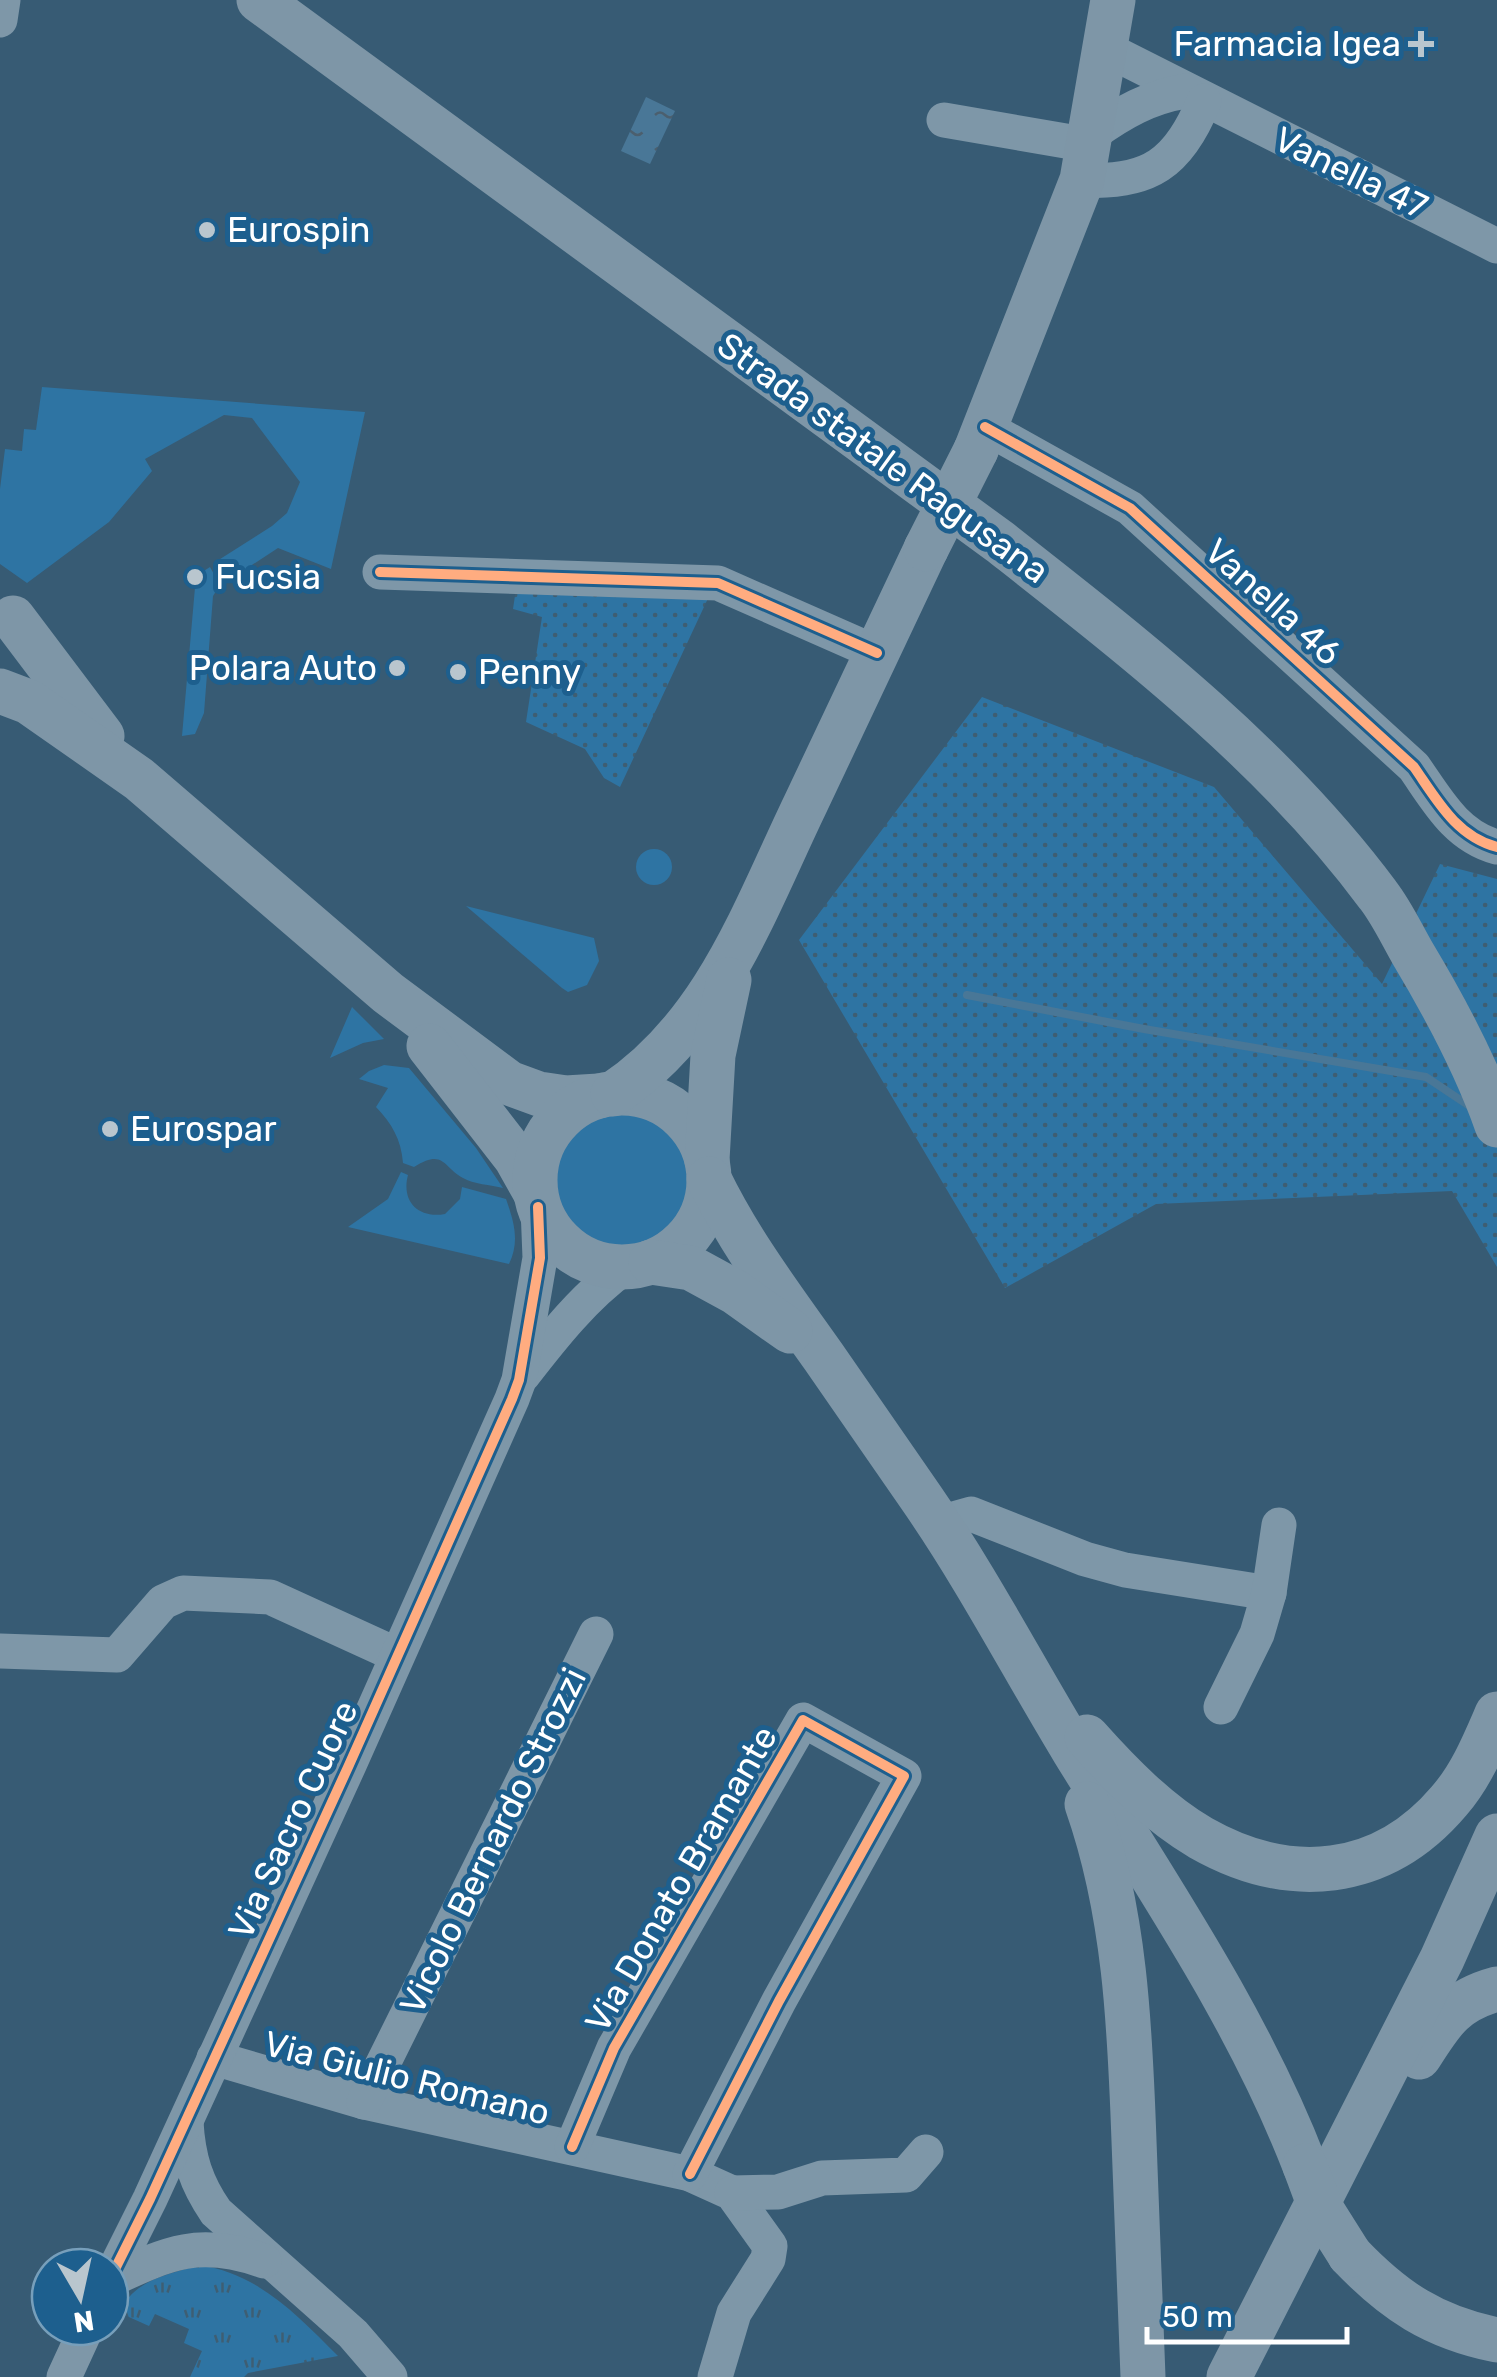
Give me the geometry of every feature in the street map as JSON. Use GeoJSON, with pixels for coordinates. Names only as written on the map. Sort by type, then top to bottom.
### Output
{"type":"FeatureCollection","features":[{"type":"Feature","properties":{"kind":"main road","name":"Strada statale Ragusana"},"geometry":{"type":"LineString","coordinates":[[258,0],[1000,542],[1114,632],[1228,731],[1303,804],[1380,898],[1465,1050],[1497,1125]]}},
{"type":"Feature","properties":{"kind":"main road"},"geometry":{"type":"LineString","coordinates":[[536,1198],[536,1165],[543,1142],[557,1122],[576,1106],[606,1095],[646,1072],[683,1033],[733,959],[981,438],[1088,153],[1113,0]]}},
{"type":"Feature","properties":{"kind":"main road"},"geometry":{"type":"LineString","coordinates":[[0,670],[15,645],[6,608]]}},
{"type":"Feature","properties":{"kind":"main road"},"geometry":{"type":"LineString","coordinates":[[6,608],[84,715],[139,779]]}},
{"type":"Feature","properties":{"kind":"main road"},"geometry":{"type":"LineString","coordinates":[[0,692],[29,702],[139,779],[388,993],[509,1084],[566,1098],[634,1094],[674,1110],[689,1124],[751,1255],[939,1523],[1227,1999],[1289,2124],[1321,2209],[1350,2255],[1382,2288],[1412,2309],[1441,2325],[1497,2340]]}},
{"type":"Feature","properties":{"kind":"main road"},"geometry":{"type":"LineString","coordinates":[[638,1265],[670,1252],[699,1220],[708,1170],[713,1055],[733,959]]}},
{"type":"Feature","properties":{"kind":"main road"},"geometry":{"type":"LineString","coordinates":[[388,993],[516,1158],[548,1228],[562,1245],[603,1266],[690,1268],[822,1354]]}},
{"type":"Feature","properties":{"kind":"main road"},"geometry":{"type":"LineString","coordinates":[[1032,1674],[1116,1769],[1188,1828],[1234,1854],[1294,1870],[1328,1870],[1359,1863],[1379,1856],[1416,1832],[1451,1799],[1475,1763],[1497,1714]]}},
{"type":"Feature","properties":{"kind":"main road"},"geometry":{"type":"LineString","coordinates":[[1062,1731],[1102,1846],[1112,1889],[1130,2020],[1143,2377]]}},
{"type":"Feature","properties":{"kind":"main road"},"geometry":{"type":"LineString","coordinates":[[1230,2377],[1442,1959],[1497,1836]]}},
{"type":"Feature","properties":{"kind":"main road"},"geometry":{"type":"LineString","coordinates":[[1264,2304],[1447,2013],[1469,1998],[1497,1989]]}},
{"type":"Feature","properties":{"kind":"street"},"geometry":{"type":"LineString","coordinates":[[0,20],[2,0]]}},
{"type":"Feature","properties":{"kind":"street","name":"Vanella 47"},"geometry":{"type":"LineString","coordinates":[[1106,49],[1497,246]]}},
{"type":"Feature","properties":{"kind":"street"},"geometry":{"type":"LineString","coordinates":[[944,120],[1088,153],[1114,182],[1142,175],[1185,142],[1195,96],[1160,95],[1129,108],[1088,153]]}},
{"type":"Feature","properties":{"kind":"street","name":"Vanella 46"},"geometry":{"type":"LineString","coordinates":[[981,438],[1130,508],[1414,768],[1449,818],[1477,842],[1497,848]]}},
{"type":"Feature","properties":{"kind":"street"},"geometry":{"type":"LineString","coordinates":[[380,572],[718,583],[877,653]]}},
{"type":"Feature","properties":{"kind":"street"},"geometry":{"type":"LineString","coordinates":[[520,1380],[540,1258],[536,1198]]}},
{"type":"Feature","properties":{"kind":"street"},"geometry":{"type":"LineString","coordinates":[[520,1380],[561,1326],[600,1286],[638,1265]]}},
{"type":"Feature","properties":{"kind":"street","name":"Via Sacro Cuore"},"geometry":{"type":"LineString","coordinates":[[126,2247],[474,1490],[520,1380]]}},
{"type":"Feature","properties":{"kind":"street"},"geometry":{"type":"LineString","coordinates":[[939,1523],[970,1514],[1084,1559],[1269,1593]]}},
{"type":"Feature","properties":{"kind":"street"},"geometry":{"type":"LineString","coordinates":[[1221,1707],[1256,1634],[1269,1593],[1279,1525]]}},
{"type":"Feature","properties":{"kind":"street"},"geometry":{"type":"LineString","coordinates":[[0,1651],[117,1655],[163,1602],[184,1593],[270,1597],[398,1655]]}},
{"type":"Feature","properties":{"kind":"street","name":"Vicolo Bernardo Strozzi"},"geometry":{"type":"LineString","coordinates":[[364,2102],[596,1634]]}},
{"type":"Feature","properties":{"kind":"street","name":"Via Donato Bramante"},"geometry":{"type":"LineString","coordinates":[[572,2147],[614,2048],[803,1720],[904,1776],[779,2001],[690,2174]]}},
{"type":"Feature","properties":{"kind":"street","name":"Via Giulio Romano"},"geometry":{"type":"LineString","coordinates":[[214,2058],[364,2102],[690,2174],[732,2193]]}},
{"type":"Feature","properties":{"kind":"street"},"geometry":{"type":"LineString","coordinates":[[186,2122],[192,2168],[200,2189],[216,2212],[353,2334],[390,2377]]}},
{"type":"Feature","properties":{"kind":"street"},"geometry":{"type":"LineString","coordinates":[[732,2193],[778,2192],[822,2178],[906,2175],[926,2152]]}},
{"type":"Feature","properties":{"kind":"street"},"geometry":{"type":"LineString","coordinates":[[715,2377],[734,2313],[768,2259],[770,2246],[732,2193]]}},
{"type":"Feature","properties":{"kind":"street"},"geometry":{"type":"LineString","coordinates":[[147,2206],[192,2204],[216,2212]]}},
{"type":"Feature","properties":{"kind":"street"},"geometry":{"type":"LineString","coordinates":[[147,2206],[179,2243],[244,2254],[274,2265]]}},
{"type":"Feature","properties":{"kind":"street"},"geometry":{"type":"LineString","coordinates":[[130,2271],[166,2254],[194,2248]]}},
{"type":"Feature","properties":{"kind":"street"},"geometry":{"type":"LineString","coordinates":[[64,2377],[78,2347]]}},
{"type":"Feature","properties":{"kind":"green space"},"geometry":{"type":"Polygon","coordinates":[[[42,387],[365,412],[331,569],[278,548],[229,580],[217,561],[287,513],[300,482],[252,418],[224,415],[145,459],[152,471],[109,522],[27,583],[0,564],[0,489],[5,449],[22,451],[24,429],[36,430],[42,387]]]}},
{"type":"Feature","properties":{"kind":"green space"},"geometry":{"type":"Polygon","coordinates":[[[210,567],[220,585],[213,596],[204,713],[195,734],[182,736],[196,576],[210,567]]]}},
{"type":"Feature","properties":{"kind":"green space"},"geometry":{"type":"Polygon","coordinates":[[[516,589],[710,594],[620,787],[604,778],[585,749],[526,722],[542,617],[513,609],[516,589]]]}},
{"type":"Feature","properties":{"kind":"green space"},"geometry":{"type":"Polygon","coordinates":[[[982,697],[1214,787],[1382,984],[1440,864],[1497,879],[1497,1267],[1452,1191],[1156,1204],[1005,1288],[799,940],[982,697]]]}},
{"type":"Feature","properties":{"kind":"green space"},"geometry":{"type":"Polygon","coordinates":[[[654,849],[667,854],[672,867],[667,880],[654,885],[641,880],[636,867],[641,854],[654,849]]]}},
{"type":"Feature","properties":{"kind":"green space"},"geometry":{"type":"Polygon","coordinates":[[[466,906],[594,938],[599,961],[587,985],[568,992],[466,906]]]}},
{"type":"Feature","properties":{"kind":"green space"},"geometry":{"type":"Polygon","coordinates":[[[352,1007],[384,1039],[363,1043],[330,1058],[352,1007]]]}},
{"type":"Feature","properties":{"kind":"green space"},"geometry":{"type":"Polygon","coordinates":[[[384,1065],[409,1068],[476,1148],[503,1188],[467,1180],[437,1159],[414,1167],[403,1163],[395,1132],[376,1107],[388,1088],[359,1079],[384,1065]]]}},
{"type":"Feature","properties":{"kind":"green space"},"geometry":{"type":"Polygon","coordinates":[[[623,1112],[649,1117],[671,1132],[686,1154],[691,1180],[686,1206],[671,1228],[649,1243],[623,1248],[597,1243],[575,1228],[560,1206],[555,1180],[560,1154],[575,1132],[597,1117],[623,1112]]]}},
{"type":"Feature","properties":{"kind":"green space"},"geometry":{"type":"Polygon","coordinates":[[[401,1172],[408,1175],[410,1200],[427,1214],[445,1214],[460,1199],[462,1187],[506,1199],[515,1239],[509,1264],[348,1227],[388,1199],[401,1172]]]}},
{"type":"Feature","properties":{"kind":"green space"},"geometry":{"type":"Polygon","coordinates":[[[200,2265],[241,2277],[292,2312],[338,2356],[248,2373],[244,2377],[190,2377],[202,2351],[184,2343],[189,2329],[155,2314],[149,2326],[130,2317],[133,2293],[164,2275],[200,2265]]]}},
{"type":"Feature","properties":{"kind":"water"},"geometry":{"type":"Polygon","coordinates":[[[646,97],[675,111],[650,164],[621,151],[646,97]]]}},
{"type":"Feature","properties":{"kind":"waterway"},"geometry":{"type":"LineString","coordinates":[[967,995],[1426,1077],[1471,1107]]}},
{"type":"Feature","properties":{"kind":"cycle path"},"geometry":{"type":"LineString","coordinates":[[985,427],[1130,508],[1414,767],[1459,826],[1497,847]]}},
{"type":"Feature","properties":{"kind":"cycle path"},"geometry":{"type":"LineString","coordinates":[[380,572],[718,583],[877,653]]}},
{"type":"Feature","properties":{"kind":"cycle path"},"geometry":{"type":"LineString","coordinates":[[126,2247],[349,1765],[512,1399],[519,1380],[540,1258],[538,1207]]}},
{"type":"Feature","properties":{"kind":"cycle path"},"geometry":{"type":"LineString","coordinates":[[572,2147],[614,2048],[803,1720],[904,1776],[779,2001],[690,2174]]}},
{"type":"Feature","properties":{"kind":"place","name":"Farmacia Igea"},"geometry":{"type":"Point","coordinates":[1421,44]}},
{"type":"Feature","properties":{"kind":"place","name":"Eurospin"},"geometry":{"type":"Point","coordinates":[207,230]}},
{"type":"Feature","properties":{"kind":"place","name":"Fucsia"},"geometry":{"type":"Point","coordinates":[195,577]}},
{"type":"Feature","properties":{"kind":"place","name":"Polara Auto"},"geometry":{"type":"Point","coordinates":[397,668]}},
{"type":"Feature","properties":{"kind":"place","name":"Penny"},"geometry":{"type":"Point","coordinates":[458,672]}},
{"type":"Feature","properties":{"kind":"place","name":"Eurospar"},"geometry":{"type":"Point","coordinates":[110,1129]}}]}
